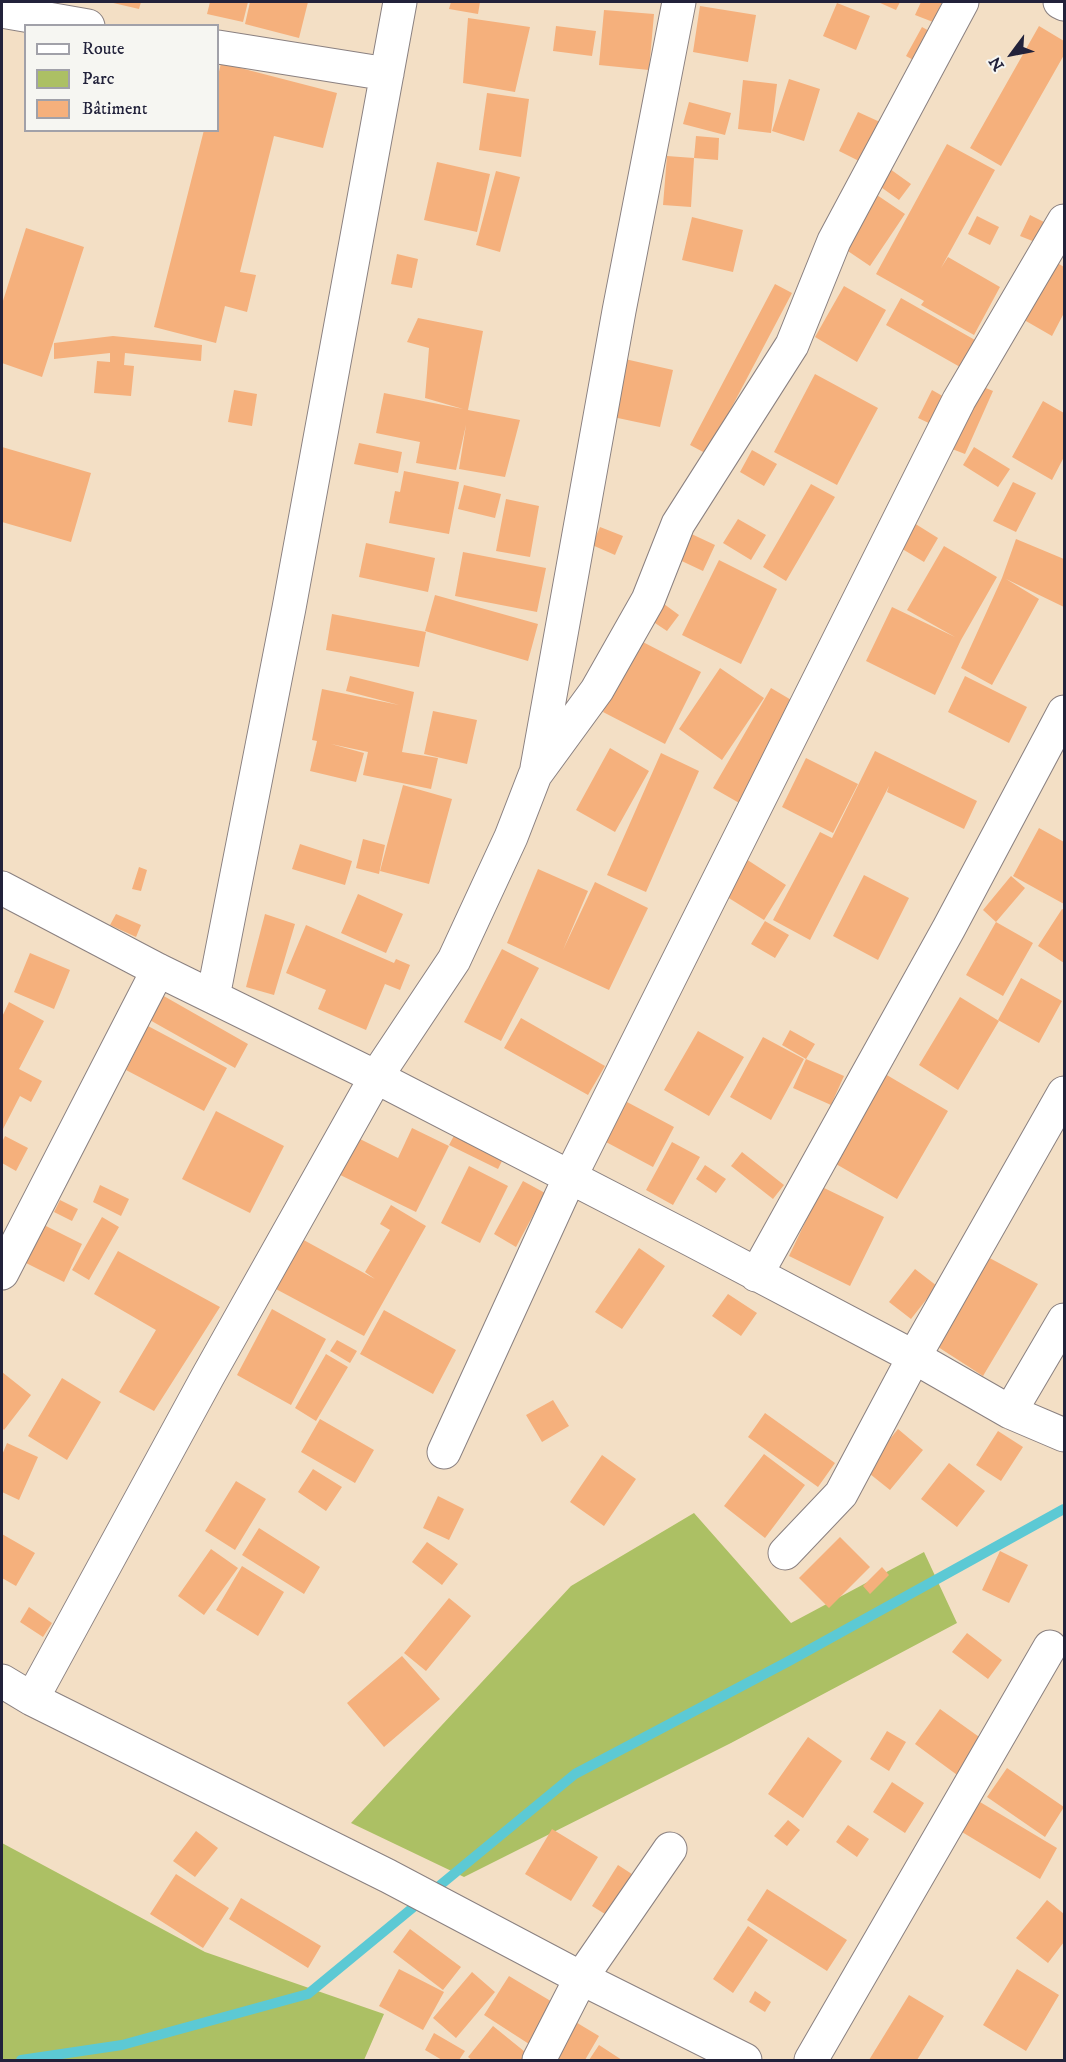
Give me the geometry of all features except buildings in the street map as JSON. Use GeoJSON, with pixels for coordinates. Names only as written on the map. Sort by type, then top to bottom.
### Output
{"type":"FeatureCollection","features":[{"type":"Feature","properties":{"kind":"street"},"geometry":{"type":"LineString","coordinates":[[213,997],[291,596],[400,2]]}},
{"type":"Feature","properties":{"kind":"street"},"geometry":{"type":"LineString","coordinates":[[32,1699],[208,1376],[376,1077],[454,960],[511,837],[536,775],[619,311],[679,2]]}},
{"type":"Feature","properties":{"kind":"street"},"geometry":{"type":"LineString","coordinates":[[536,775],[597,690],[648,600],[678,524],[792,345],[834,241],[962,2]]}},
{"type":"Feature","properties":{"kind":"street"},"geometry":{"type":"LineString","coordinates":[[1060,2],[1065,4]]}},
{"type":"Feature","properties":{"kind":"street"},"geometry":{"type":"LineString","coordinates":[[2,11],[77,24]]}},
{"type":"Feature","properties":{"kind":"street"},"geometry":{"type":"LineString","coordinates":[[219,46],[387,74]]}},
{"type":"Feature","properties":{"kind":"street"},"geometry":{"type":"LineString","coordinates":[[444,1452],[569,1179],[959,400],[1065,221]]}},
{"type":"Feature","properties":{"kind":"street"},"geometry":{"type":"LineString","coordinates":[[756,1275],[949,928],[1065,712]]}},
{"type":"Feature","properties":{"kind":"street"},"geometry":{"type":"LineString","coordinates":[[2,888],[158,970],[376,1077],[914,1357],[1010,1412],[1065,1435]]}},
{"type":"Feature","properties":{"kind":"street"},"geometry":{"type":"LineString","coordinates":[[2,1273],[158,970]]}},
{"type":"Feature","properties":{"kind":"street"},"geometry":{"type":"LineString","coordinates":[[785,1553],[841,1494],[914,1357],[1065,1093]]}},
{"type":"Feature","properties":{"kind":"street"},"geometry":{"type":"LineString","coordinates":[[1010,1412],[1065,1320]]}},
{"type":"Feature","properties":{"kind":"street"},"geometry":{"type":"LineString","coordinates":[[811,2061],[1050,1647]]}},
{"type":"Feature","properties":{"kind":"street"},"geometry":{"type":"LineString","coordinates":[[2,1682],[388,1876],[580,1978],[745,2061]]}},
{"type":"Feature","properties":{"kind":"street"},"geometry":{"type":"LineString","coordinates":[[539,2061],[580,1978],[670,1849]]}},
{"type":"Feature","properties":{"kind":"green space"},"geometry":{"type":"Polygon","coordinates":[[[694,1513],[791,1623],[924,1552],[957,1623],[731,1743],[464,1877],[351,1823],[571,1586],[694,1513]]]}},
{"type":"Feature","properties":{"kind":"green space"},"geometry":{"type":"Polygon","coordinates":[[[2,1843],[205,1952],[384,2014],[364,2060],[2,2060],[2,1843]]]}},
{"type":"Feature","properties":{"kind":"waterway"},"geometry":{"type":"LineString","coordinates":[[21,2060],[122,2045],[308,1994],[575,1774],[789,1661],[1064,1509]]}}]}
